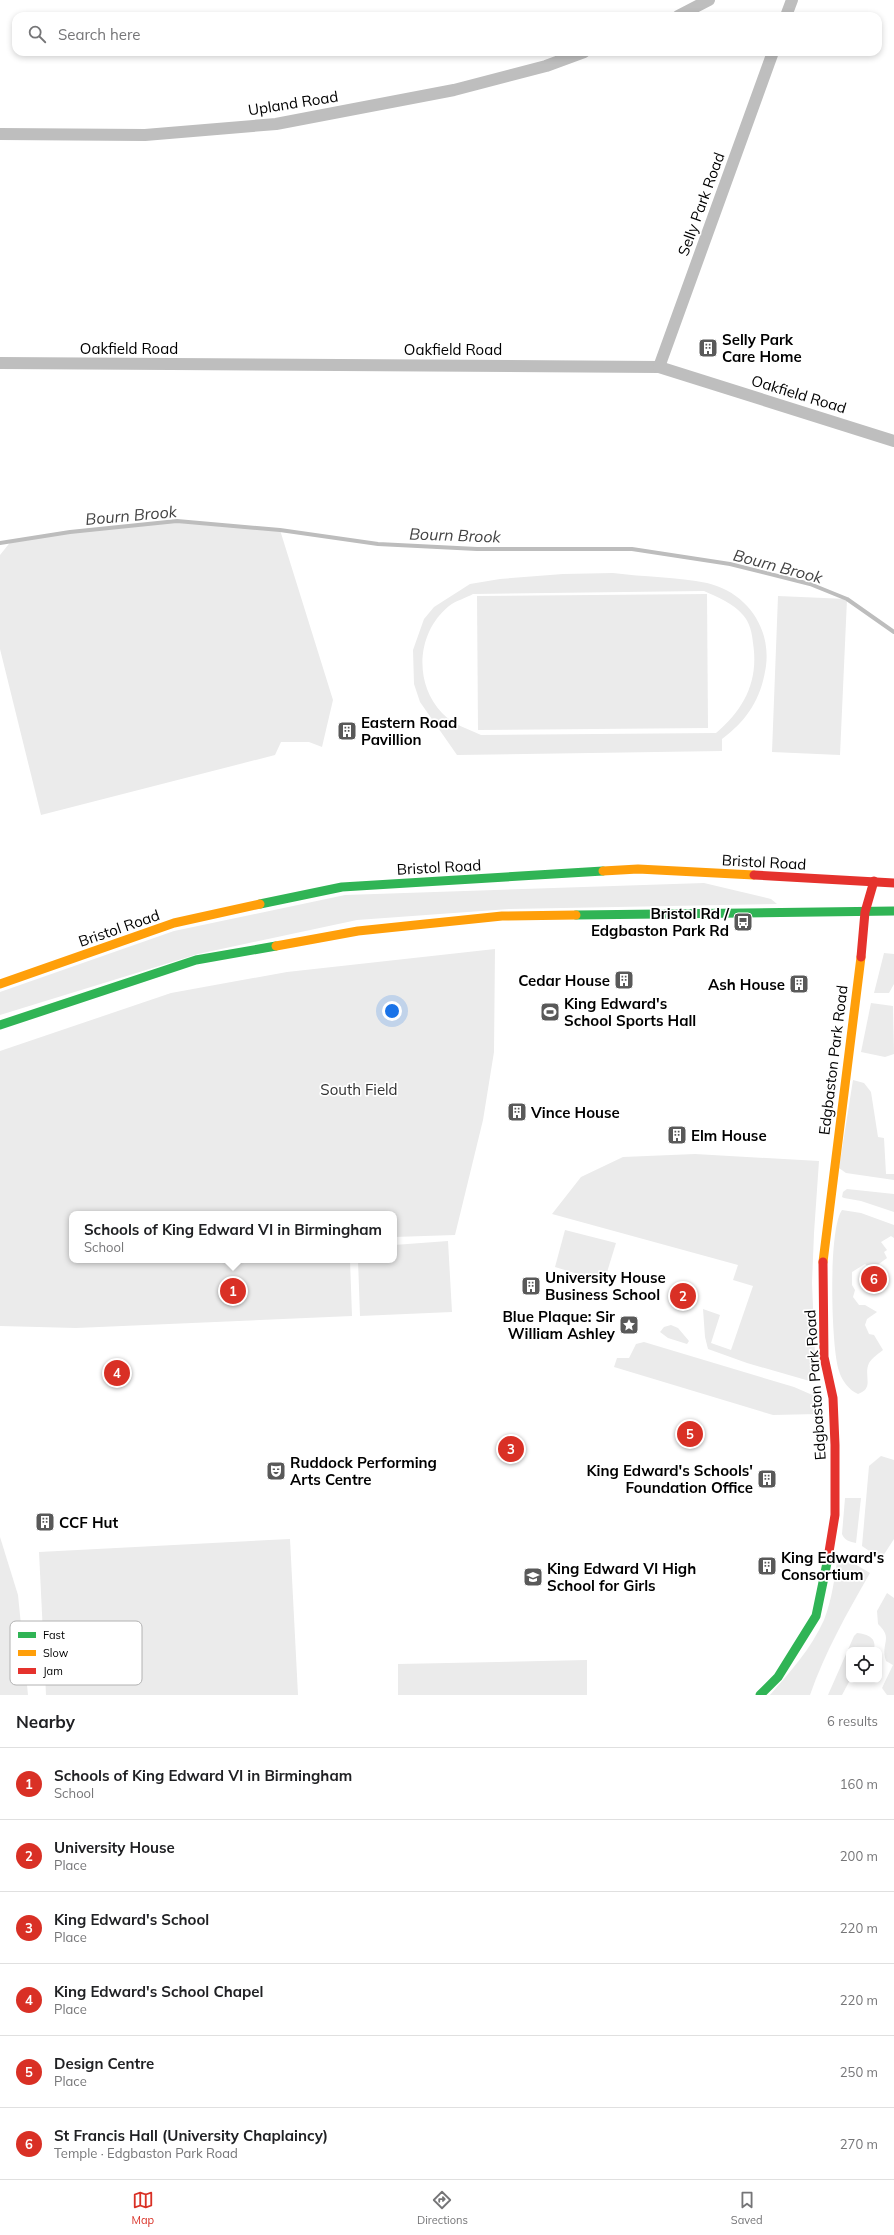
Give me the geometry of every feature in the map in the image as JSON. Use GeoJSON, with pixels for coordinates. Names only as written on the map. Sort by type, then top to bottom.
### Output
{"type":"FeatureCollection","features":[{"type":"Feature","properties":{"kind":"main road","name":"Bristol Road"},"geometry":{"type":"LineString","coordinates":[[0,984],[174,923],[342,887],[638,869],[894,883]]}},
{"type":"Feature","properties":{"kind":"main road"},"geometry":{"type":"LineString","coordinates":[[692,872],[724,882]]}},
{"type":"Feature","properties":{"kind":"main road"},"geometry":{"type":"LineString","coordinates":[[865,912],[874,881]]}},
{"type":"Feature","properties":{"kind":"main road"},"geometry":{"type":"LineString","coordinates":[[861,897],[865,912]]}},
{"type":"Feature","properties":{"kind":"main road"},"geometry":{"type":"LineString","coordinates":[[0,1025],[196,960],[358,931],[502,916],[894,911]]}},
{"type":"Feature","properties":{"kind":"main road","name":"Edgbaston Park Road"},"geometry":{"type":"LineString","coordinates":[[760,1695],[778,1677],[816,1616],[832,1541],[835,1515],[836,1445],[833,1398],[824,1358],[823,1264],[829,1203],[864,936],[865,912]]}},
{"type":"Feature","properties":{"kind":"street"},"geometry":{"type":"LineString","coordinates":[[686,12],[709,0]]}},
{"type":"Feature","properties":{"kind":"street"},"geometry":{"type":"LineString","coordinates":[[788,12],[792,0]]}},
{"type":"Feature","properties":{"kind":"street","name":"Upland Road"},"geometry":{"type":"LineString","coordinates":[[0,134],[145,135],[276,124],[454,90],[546,66],[573,56]]}},
{"type":"Feature","properties":{"kind":"street","name":"Selly Park Road"},"geometry":{"type":"LineString","coordinates":[[659,367],[772,56]]}},
{"type":"Feature","properties":{"kind":"street","name":"Oakfield Road"},"geometry":{"type":"LineString","coordinates":[[0,363],[659,367],[894,441]]}},
{"type":"Feature","properties":{"kind":"green space"},"geometry":{"type":"Polygon","coordinates":[[[177,521],[280,530],[333,700],[322,747],[309,742],[281,742],[275,755],[41,815],[0,649],[0,555],[12,540],[177,521]]]}},
{"type":"Feature","properties":{"kind":"green space"},"geometry":{"type":"Polygon","coordinates":[[[613,573],[672,578],[707,583],[733,594],[753,613],[760,625],[764,638],[766,666],[764,678],[757,698],[746,716],[722,739],[722,751],[457,755],[420,702],[414,684],[413,650],[424,619],[434,607],[470,584],[500,579],[563,574],[613,573]],[[704,591],[473,594],[449,606],[438,617],[430,629],[425,643],[423,658],[423,672],[426,687],[433,701],[446,717],[460,726],[481,735],[716,733],[726,724],[742,704],[747,693],[754,670],[753,639],[749,625],[739,611],[730,604],[704,591]]]}},
{"type":"Feature","properties":{"kind":"green space"},"geometry":{"type":"Polygon","coordinates":[[[707,594],[708,728],[478,730],[477,596],[707,594]]]}},
{"type":"Feature","properties":{"kind":"green space"},"geometry":{"type":"Polygon","coordinates":[[[778,596],[847,599],[840,755],[772,752],[778,596]]]}},
{"type":"Feature","properties":{"kind":"green space"},"geometry":{"type":"Polygon","coordinates":[[[704,883],[771,899],[777,904],[509,909],[357,920],[198,954],[0,1015],[0,992],[174,931],[345,895],[704,883]]]}},
{"type":"Feature","properties":{"kind":"green space","name":"South Field"},"geometry":{"type":"Polygon","coordinates":[[[495,949],[494,1052],[483,1120],[455,1235],[397,1237],[397,1211],[69,1211],[69,1263],[350,1263],[352,1316],[76,1328],[0,1326],[0,1051],[171,993],[287,972],[495,949]]]}},
{"type":"Feature","properties":{"kind":"green space"},"geometry":{"type":"Polygon","coordinates":[[[884,953],[894,954],[894,984],[889,993],[874,993],[884,953]]]}},
{"type":"Feature","properties":{"kind":"green space"},"geometry":{"type":"Polygon","coordinates":[[[871,1003],[893,1006],[894,1054],[885,1057],[861,1052],[871,1003]]]}},
{"type":"Feature","properties":{"kind":"green space"},"geometry":{"type":"Polygon","coordinates":[[[853,1080],[864,1083],[871,1092],[878,1137],[884,1138],[886,1174],[894,1174],[894,1180],[846,1173],[839,1168],[853,1080]]]}},
{"type":"Feature","properties":{"kind":"green space"},"geometry":{"type":"Polygon","coordinates":[[[695,1154],[819,1161],[812,1283],[816,1378],[813,1382],[747,1363],[708,1349],[705,1337],[703,1309],[720,1315],[711,1343],[731,1350],[753,1286],[733,1280],[738,1265],[552,1214],[581,1177],[623,1157],[695,1154]]]}},
{"type":"Feature","properties":{"kind":"green space"},"geometry":{"type":"Polygon","coordinates":[[[847,1189],[894,1194],[894,1212],[861,1201],[842,1197],[843,1192],[847,1189]]]}},
{"type":"Feature","properties":{"kind":"green space"},"geometry":{"type":"Polygon","coordinates":[[[842,1210],[861,1213],[894,1225],[894,1238],[891,1236],[881,1242],[887,1250],[884,1252],[887,1258],[872,1269],[865,1264],[852,1272],[852,1285],[855,1290],[853,1297],[859,1305],[865,1305],[877,1312],[867,1319],[865,1325],[869,1334],[874,1335],[883,1350],[869,1363],[866,1388],[858,1394],[849,1388],[840,1375],[836,1358],[834,1338],[832,1289],[834,1240],[842,1210]]]}},
{"type":"Feature","properties":{"kind":"green space"},"geometry":{"type":"Polygon","coordinates":[[[565,1230],[616,1243],[604,1282],[555,1267],[565,1230]]]}},
{"type":"Feature","properties":{"kind":"green space"},"geometry":{"type":"Polygon","coordinates":[[[448,1241],[452,1312],[360,1316],[358,1263],[397,1263],[397,1245],[448,1241]]]}},
{"type":"Feature","properties":{"kind":"green space"},"geometry":{"type":"Polygon","coordinates":[[[671,1325],[678,1328],[689,1341],[687,1344],[668,1338],[660,1332],[664,1327],[671,1325]]]}},
{"type":"Feature","properties":{"kind":"green space"},"geometry":{"type":"Polygon","coordinates":[[[644,1342],[794,1387],[817,1397],[818,1414],[773,1415],[614,1367],[617,1358],[629,1358],[636,1344],[644,1342]]]}},
{"type":"Feature","properties":{"kind":"green space"},"geometry":{"type":"Polygon","coordinates":[[[881,1456],[894,1460],[894,1539],[881,1559],[862,1546],[869,1466],[881,1456]]]}},
{"type":"Feature","properties":{"kind":"green space"},"geometry":{"type":"Polygon","coordinates":[[[845,1498],[861,1498],[856,1543],[844,1538],[842,1534],[845,1498]]]}},
{"type":"Feature","properties":{"kind":"green space"},"geometry":{"type":"Polygon","coordinates":[[[0,1537],[18,1595],[21,1621],[10,1621],[10,1685],[27,1685],[28,1695],[0,1695],[0,1537]]]}},
{"type":"Feature","properties":{"kind":"green space"},"geometry":{"type":"Polygon","coordinates":[[[290,1539],[298,1695],[46,1695],[46,1685],[142,1685],[142,1621],[42,1621],[39,1552],[290,1539]]]}},
{"type":"Feature","properties":{"kind":"green space"},"geometry":{"type":"Polygon","coordinates":[[[838,1554],[870,1573],[830,1648],[810,1695],[770,1695],[792,1669],[819,1631],[827,1612],[831,1596],[838,1554]]]}},
{"type":"Feature","properties":{"kind":"green space"},"geometry":{"type":"Polygon","coordinates":[[[887,1593],[894,1598],[894,1695],[887,1695],[882,1688],[893,1665],[886,1661],[884,1650],[886,1638],[883,1629],[878,1624],[877,1611],[887,1593]]]}},
{"type":"Feature","properties":{"kind":"green space"},"geometry":{"type":"Polygon","coordinates":[[[857,1633],[865,1634],[871,1637],[875,1647],[849,1647],[857,1633]]]}},
{"type":"Feature","properties":{"kind":"green space"},"geometry":{"type":"Polygon","coordinates":[[[846,1654],[846,1683],[848,1683],[842,1695],[828,1695],[846,1654]]]}},
{"type":"Feature","properties":{"kind":"green space"},"geometry":{"type":"Polygon","coordinates":[[[587,1660],[587,1695],[398,1695],[398,1664],[587,1660]]]}},
{"type":"Feature","properties":{"kind":"waterway","name":"Bourn Brook"},"geometry":{"type":"LineString","coordinates":[[0,543],[70,532],[177,521],[280,530],[378,544],[477,549],[632,549],[730,564],[810,584],[847,599],[894,632]]}},
{"type":"Feature","properties":{"kind":"traffic: fast"},"geometry":{"type":"LineString","coordinates":[[260,904],[342,887],[603,871]]}},
{"type":"Feature","properties":{"kind":"traffic: fast"},"geometry":{"type":"LineString","coordinates":[[576,915],[894,911]]}},
{"type":"Feature","properties":{"kind":"traffic: fast"},"geometry":{"type":"LineString","coordinates":[[0,1025],[196,960],[276,946]]}},
{"type":"Feature","properties":{"kind":"traffic: fast"},"geometry":{"type":"LineString","coordinates":[[760,1695],[778,1677],[816,1616],[828,1558]]}},
{"type":"Feature","properties":{"kind":"traffic: slow"},"geometry":{"type":"LineString","coordinates":[[603,871],[638,869],[754,875]]}},
{"type":"Feature","properties":{"kind":"traffic: slow"},"geometry":{"type":"LineString","coordinates":[[0,984],[174,923],[260,904]]}},
{"type":"Feature","properties":{"kind":"traffic: slow"},"geometry":{"type":"LineString","coordinates":[[276,946],[358,931],[502,916],[576,915]]}},
{"type":"Feature","properties":{"kind":"traffic: slow"},"geometry":{"type":"LineString","coordinates":[[823,1262],[861,957]]}},
{"type":"Feature","properties":{"kind":"traffic: jam"},"geometry":{"type":"LineString","coordinates":[[754,875],[894,883]]}},
{"type":"Feature","properties":{"kind":"traffic: jam"},"geometry":{"type":"LineString","coordinates":[[861,957],[865,912],[874,881]]}},
{"type":"Feature","properties":{"kind":"traffic: jam"},"geometry":{"type":"LineString","coordinates":[[823,1262],[824,1357],[833,1398],[835,1445],[835,1515],[828,1558]]}},
{"type":"Feature","properties":{"kind":"place","name":"Selly Park Care Home"},"geometry":{"type":"Point","coordinates":[708,348]}},
{"type":"Feature","properties":{"kind":"place","name":"Eastern Road Pavillion"},"geometry":{"type":"Point","coordinates":[347,731]}},
{"type":"Feature","properties":{"kind":"place","name":"Bristol Rd / Edgbaston Park Rd"},"geometry":{"type":"Point","coordinates":[743,922]}},
{"type":"Feature","properties":{"kind":"place","name":"Cedar House"},"geometry":{"type":"Point","coordinates":[624,980]}},
{"type":"Feature","properties":{"kind":"place","name":"Ash House"},"geometry":{"type":"Point","coordinates":[799,984]}},
{"type":"Feature","properties":{"kind":"place","name":"King Edward's School Sports Hall"},"geometry":{"type":"Point","coordinates":[550,1012]}},
{"type":"Feature","properties":{"kind":"place","name":"Vince House"},"geometry":{"type":"Point","coordinates":[517,1112]}},
{"type":"Feature","properties":{"kind":"place","name":"Elm House"},"geometry":{"type":"Point","coordinates":[677,1135]}},
{"type":"Feature","properties":{"kind":"place","name":"St Francis Hall (University Chaplaincy)"},"geometry":{"type":"Point","coordinates":[874,1279]}},
{"type":"Feature","properties":{"kind":"place","name":"University House Business School"},"geometry":{"type":"Point","coordinates":[531,1286]}},
{"type":"Feature","properties":{"kind":"place","name":"Schools of King Edward VI in Birmingham"},"geometry":{"type":"Point","coordinates":[233,1291]}},
{"type":"Feature","properties":{"kind":"place","name":"University House"},"geometry":{"type":"Point","coordinates":[683,1296]}},
{"type":"Feature","properties":{"kind":"place","name":"Blue Plaque: Sir William Ashley"},"geometry":{"type":"Point","coordinates":[629,1325]}},
{"type":"Feature","properties":{"kind":"place","name":"King Edward's School Chapel"},"geometry":{"type":"Point","coordinates":[117,1373]}},
{"type":"Feature","properties":{"kind":"place","name":"Design Centre"},"geometry":{"type":"Point","coordinates":[690,1434]}},
{"type":"Feature","properties":{"kind":"place","name":"King Edward's School"},"geometry":{"type":"Point","coordinates":[511,1449]}},
{"type":"Feature","properties":{"kind":"place","name":"Ruddock Performing Arts Centre"},"geometry":{"type":"Point","coordinates":[276,1471]}},
{"type":"Feature","properties":{"kind":"place","name":"King Edward's Schools' Foundation Office"},"geometry":{"type":"Point","coordinates":[767,1479]}},
{"type":"Feature","properties":{"kind":"place","name":"CCF Hut"},"geometry":{"type":"Point","coordinates":[45,1522]}},
{"type":"Feature","properties":{"kind":"place","name":"King Edward's Consortium"},"geometry":{"type":"Point","coordinates":[767,1566]}},
{"type":"Feature","properties":{"kind":"place","name":"King Edward VI High School for Girls"},"geometry":{"type":"Point","coordinates":[533,1577]}}]}
